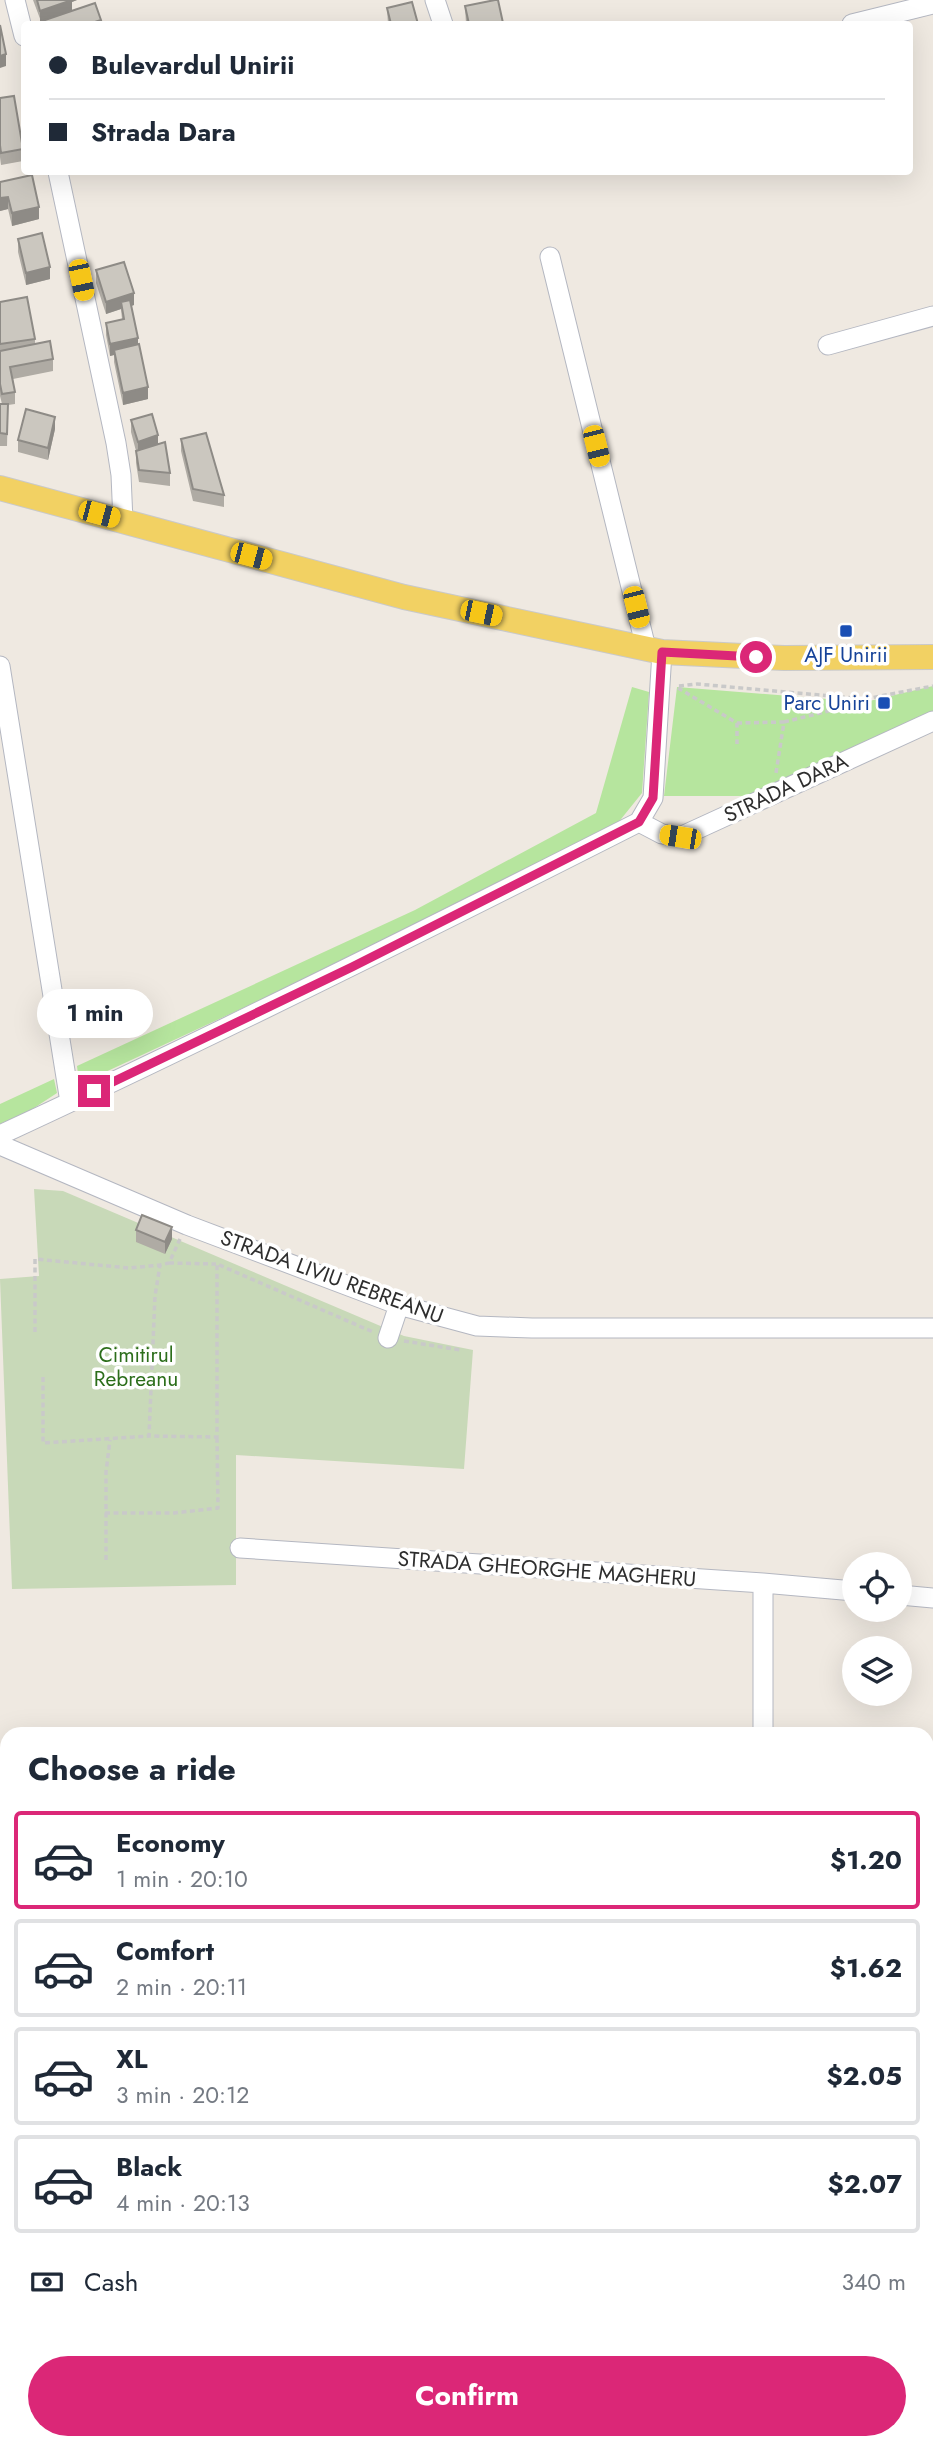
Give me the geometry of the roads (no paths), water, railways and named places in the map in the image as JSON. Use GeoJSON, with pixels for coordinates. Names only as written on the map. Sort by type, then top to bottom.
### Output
{"type":"FeatureCollection","features":[{"type":"Feature","properties":{"kind":"main road"},"geometry":{"type":"LineString","coordinates":[[0,488],[404,597],[654,650],[784,659],[933,657]]}},
{"type":"Feature","properties":{"kind":"street"},"geometry":{"type":"LineString","coordinates":[[15,0],[21,24]]}},
{"type":"Feature","properties":{"kind":"street"},"geometry":{"type":"LineString","coordinates":[[435,0],[442,21]]}},
{"type":"Feature","properties":{"kind":"street"},"geometry":{"type":"LineString","coordinates":[[864,21],[933,4]]}},
{"type":"Feature","properties":{"kind":"street"},"geometry":{"type":"LineString","coordinates":[[59,175],[116,443],[124,521]]}},
{"type":"Feature","properties":{"kind":"street"},"geometry":{"type":"LineString","coordinates":[[0,1135],[352,967],[639,822],[653,798],[654,650],[550,257]]}},
{"type":"Feature","properties":{"kind":"street"},"geometry":{"type":"LineString","coordinates":[[828,345],[933,316]]}},
{"type":"Feature","properties":{"kind":"street"},"geometry":{"type":"LineString","coordinates":[[0,666],[70,1102]]}},
{"type":"Feature","properties":{"kind":"street","name":"STRADA DARA"},"geometry":{"type":"LineString","coordinates":[[639,822],[662,834],[680,837],[933,721]]}},
{"type":"Feature","properties":{"kind":"street","name":"STRADA LIVIU REBREANU"},"geometry":{"type":"LineString","coordinates":[[0,1145],[187,1225],[398,1305],[477,1326],[933,1328]]}},
{"type":"Feature","properties":{"kind":"street"},"geometry":{"type":"LineString","coordinates":[[388,1338],[398,1305]]}},
{"type":"Feature","properties":{"kind":"street","name":"STRADA GHEORGHE MAGHERU"},"geometry":{"type":"LineString","coordinates":[[240,1548],[842,1590]]}},
{"type":"Feature","properties":{"kind":"street"},"geometry":{"type":"LineString","coordinates":[[763,1583],[764,1727]]}},
{"type":"Feature","properties":{"kind":"street"},"geometry":{"type":"LineString","coordinates":[[912,1596],[933,1598]]}},
{"type":"Feature","properties":{"kind":"place","name":"AJF Unirii"},"geometry":{"type":"Point","coordinates":[846,631]}},
{"type":"Feature","properties":{"kind":"place","name":"Parc Uniri"},"geometry":{"type":"Point","coordinates":[884,703]}},
{"type":"Feature","properties":{"kind":"park label","name":"Cimitirul Rebreanu"},"geometry":{"type":"Point","coordinates":[136,1367]}}]}
